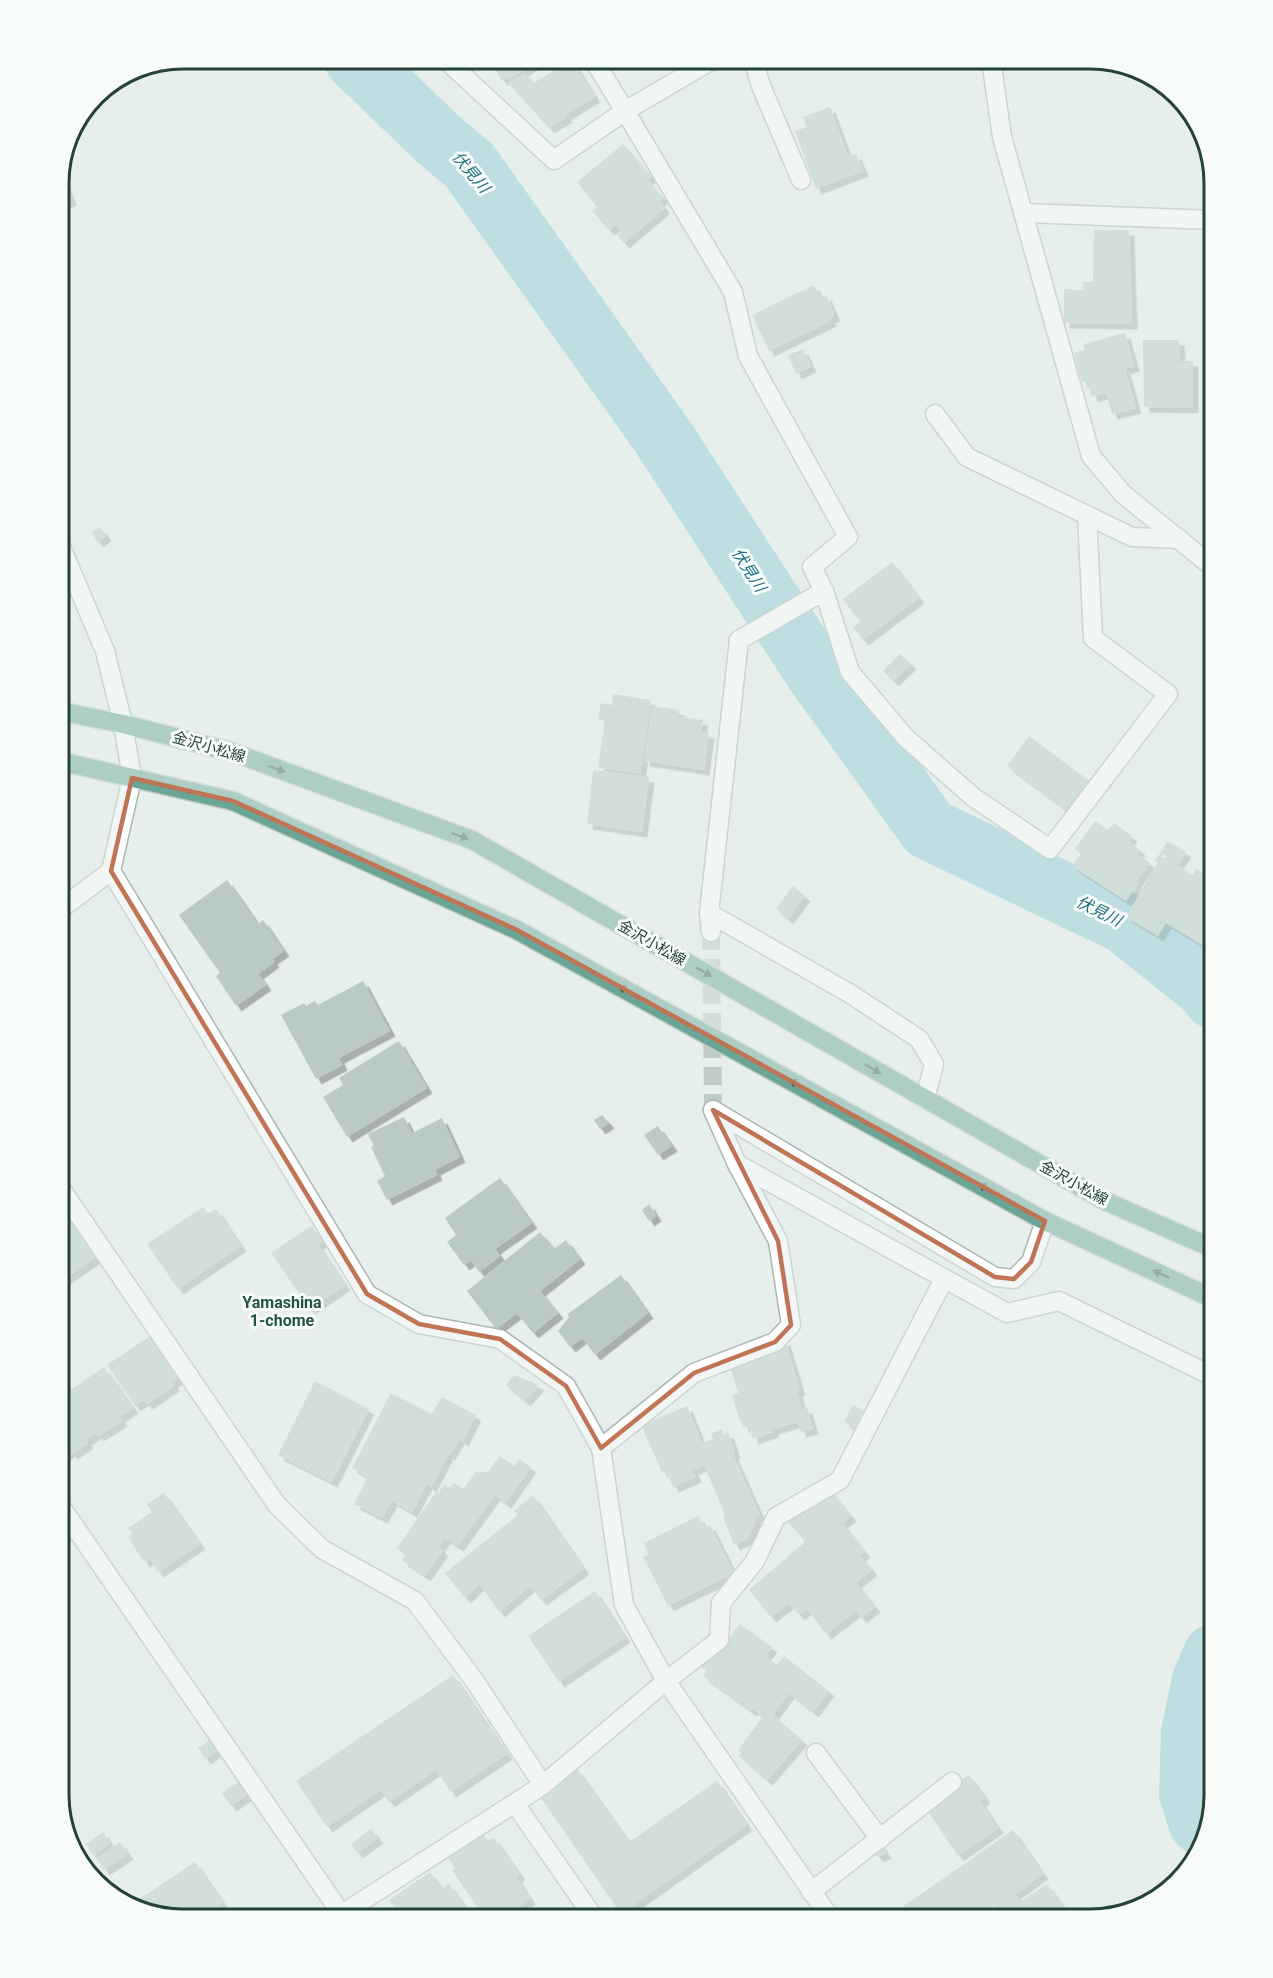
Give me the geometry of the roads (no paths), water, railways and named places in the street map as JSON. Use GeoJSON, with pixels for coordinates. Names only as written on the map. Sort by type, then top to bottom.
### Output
{"type":"FeatureCollection","features":[{"type":"Feature","properties":{"kind":"main road","name":"金沢小松線"},"geometry":{"type":"LineString","coordinates":[[69,713],[123,724],[232,752],[472,840],[1103,1200],[1204,1244]]}},
{"type":"Feature","properties":{"kind":"main road"},"geometry":{"type":"LineString","coordinates":[[69,763],[233,801],[517,930],[1045,1221],[1204,1294]]}},
{"type":"Feature","properties":{"kind":"street"},"geometry":{"type":"LineString","coordinates":[[456,69],[554,160],[625,111],[697,69]]}},
{"type":"Feature","properties":{"kind":"street"},"geometry":{"type":"LineString","coordinates":[[599,69],[733,292],[748,356],[848,537],[812,567],[824,591],[850,672],[906,738],[973,797],[1050,849],[1168,694],[1093,638],[1087,515]]}},
{"type":"Feature","properties":{"kind":"street"},"geometry":{"type":"LineString","coordinates":[[756,69],[801,180]]}},
{"type":"Feature","properties":{"kind":"street"},"geometry":{"type":"LineString","coordinates":[[992,69],[1002,137],[1091,456],[1123,494],[1204,559]]}},
{"type":"Feature","properties":{"kind":"street"},"geometry":{"type":"LineString","coordinates":[[1024,213],[1204,220]]}},
{"type":"Feature","properties":{"kind":"street"},"geometry":{"type":"LineString","coordinates":[[935,414],[967,457],[1132,537],[1180,539]]}},
{"type":"Feature","properties":{"kind":"street"},"geometry":{"type":"LineString","coordinates":[[69,566],[105,651],[123,724],[132,778],[111,871],[69,902]]}},
{"type":"Feature","properties":{"kind":"street"},"geometry":{"type":"LineString","coordinates":[[711,932],[709,913],[739,640],[824,591]]}},
{"type":"Feature","properties":{"kind":"street"},"geometry":{"type":"LineString","coordinates":[[111,871],[367,1294],[419,1324],[500,1339],[566,1386],[601,1448],[624,1605],[666,1681],[824,1909]]}},
{"type":"Feature","properties":{"kind":"street"},"geometry":{"type":"LineString","coordinates":[[709,913],[849,993],[919,1039],[934,1064],[925,1099]]}},
{"type":"Feature","properties":{"kind":"street"},"geometry":{"type":"LineString","coordinates":[[601,1448],[694,1373],[775,1342],[791,1325],[778,1241],[737,1164],[713,1110],[995,1277],[1014,1279],[1030,1262],[1045,1221]]}},
{"type":"Feature","properties":{"kind":"street"},"geometry":{"type":"LineString","coordinates":[[737,1164],[1007,1313],[1059,1301],[1204,1372]]}},
{"type":"Feature","properties":{"kind":"street"},"geometry":{"type":"LineString","coordinates":[[69,1201],[277,1505],[322,1549],[415,1601],[474,1680],[543,1785]]}},
{"type":"Feature","properties":{"kind":"street"},"geometry":{"type":"LineString","coordinates":[[354,1909],[543,1785],[666,1681],[719,1640],[721,1603],[755,1561],[776,1517],[840,1480],[944,1279]]}},
{"type":"Feature","properties":{"kind":"street"},"geometry":{"type":"LineString","coordinates":[[69,1520],[334,1909]]}},
{"type":"Feature","properties":{"kind":"street"},"geometry":{"type":"LineString","coordinates":[[816,1753],[880,1839]]}},
{"type":"Feature","properties":{"kind":"street"},"geometry":{"type":"LineString","coordinates":[[811,1892],[952,1782]]}},
{"type":"Feature","properties":{"kind":"street"},"geometry":{"type":"LineString","coordinates":[[515,1804],[588,1909]]}},
{"type":"Feature","properties":{"kind":"waterway","name":"伏見川"},"geometry":{"type":"LineString","coordinates":[[365,69],[439,140],[469,165],[663,437],[815,671],[929,829],[1125,923],[1204,986]]}},
{"type":"Feature","properties":{"kind":"waterway","name":"伏見川"},"geometry":{"type":"LineString","coordinates":[[1200,1823],[1190,1793],[1192,1733],[1204,1678]]}},
{"type":"Feature","properties":{"kind":"tunnel"},"geometry":{"type":"LineString","coordinates":[[711,932],[713,1110]]}},
{"type":"Feature","properties":{"kind":"district","name":"Yamashina 1-chome"},"geometry":{"type":"Point","coordinates":[282,1311]}}]}
